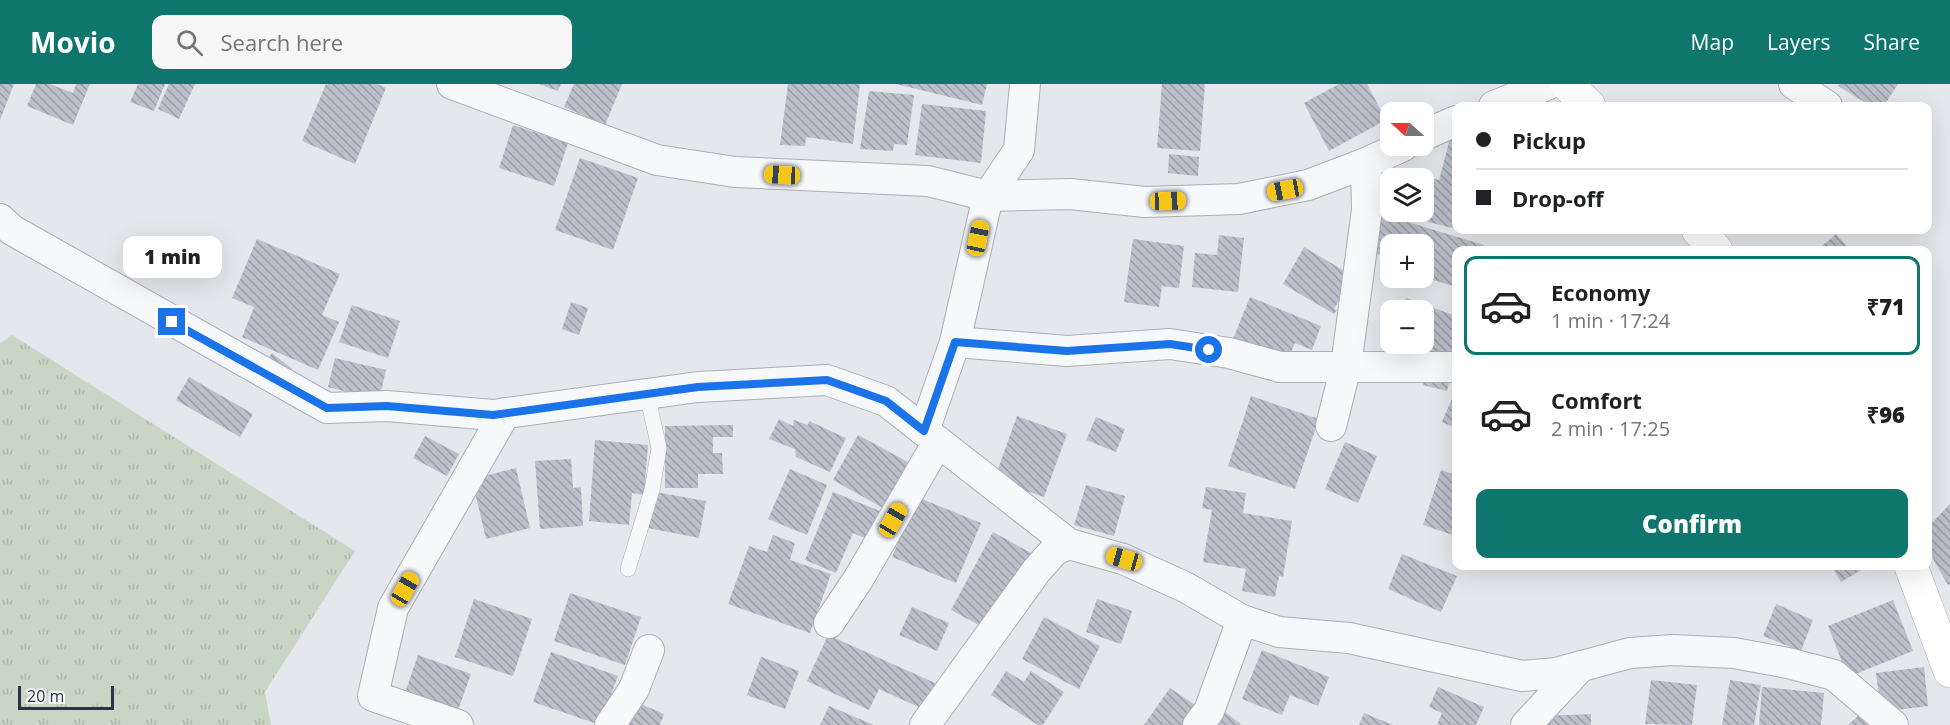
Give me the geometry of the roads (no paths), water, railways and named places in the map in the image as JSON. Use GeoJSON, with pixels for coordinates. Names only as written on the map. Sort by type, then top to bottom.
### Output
{"type":"FeatureCollection","features":[{"type":"Feature","properties":{"kind":"street"},"geometry":{"type":"LineString","coordinates":[[452,84],[657,160],[735,172],[928,181],[988,196],[1070,194],[1145,202],[1239,199],[1308,185],[1382,156]]}},
{"type":"Feature","properties":{"kind":"street"},"geometry":{"type":"LineString","coordinates":[[829,623],[859,578],[931,437],[988,196],[1019,150],[1025,84]]}},
{"type":"Feature","properties":{"kind":"street"},"geometry":{"type":"LineString","coordinates":[[1504,102],[1550,84]]}},
{"type":"Feature","properties":{"kind":"street"},"geometry":{"type":"LineString","coordinates":[[1567,84],[1585,102]]}},
{"type":"Feature","properties":{"kind":"street"},"geometry":{"type":"LineString","coordinates":[[1794,84],[1821,102]]}},
{"type":"Feature","properties":{"kind":"street"},"geometry":{"type":"LineString","coordinates":[[1434,131],[1452,124]]}},
{"type":"Feature","properties":{"kind":"street"},"geometry":{"type":"LineString","coordinates":[[1331,426],[1346,366],[1366,210],[1366,164]]}},
{"type":"Feature","properties":{"kind":"street"},"geometry":{"type":"LineString","coordinates":[[0,219],[12,230],[327,408],[387,406],[493,415],[698,387],[827,380],[886,401],[1069,544],[1124,559],[1185,587],[1242,620],[1279,632],[1349,638],[1522,676],[1556,673],[1630,653],[1672,650],[1734,653],[1788,663],[1834,675],[1893,725]]}},
{"type":"Feature","properties":{"kind":"street"},"geometry":{"type":"LineString","coordinates":[[1702,234],[1712,246]]}},
{"type":"Feature","properties":{"kind":"street"},"geometry":{"type":"LineString","coordinates":[[955,342],[1067,351],[1170,344],[1228,353],[1280,367],[1452,367]]}},
{"type":"Feature","properties":{"kind":"street"},"geometry":{"type":"LineString","coordinates":[[458,725],[373,696],[393,608],[505,413]]}},
{"type":"Feature","properties":{"kind":"street"},"geometry":{"type":"LineString","coordinates":[[925,725],[1037,570],[1055,550],[1069,544]]}},
{"type":"Feature","properties":{"kind":"street"},"geometry":{"type":"LineString","coordinates":[[1913,570],[1947,653]]}},
{"type":"Feature","properties":{"kind":"street"},"geometry":{"type":"LineString","coordinates":[[1198,725],[1209,711],[1242,620]]}},
{"type":"Feature","properties":{"kind":"street"},"geometry":{"type":"LineString","coordinates":[[610,725],[634,689],[649,650]]}},
{"type":"Feature","properties":{"kind":"street"},"geometry":{"type":"LineString","coordinates":[[1526,725],[1582,666]]}},
{"type":"Feature","properties":{"kind":"lane"},"geometry":{"type":"LineString","coordinates":[[628,569],[652,490],[659,447],[646,394]]}}]}
